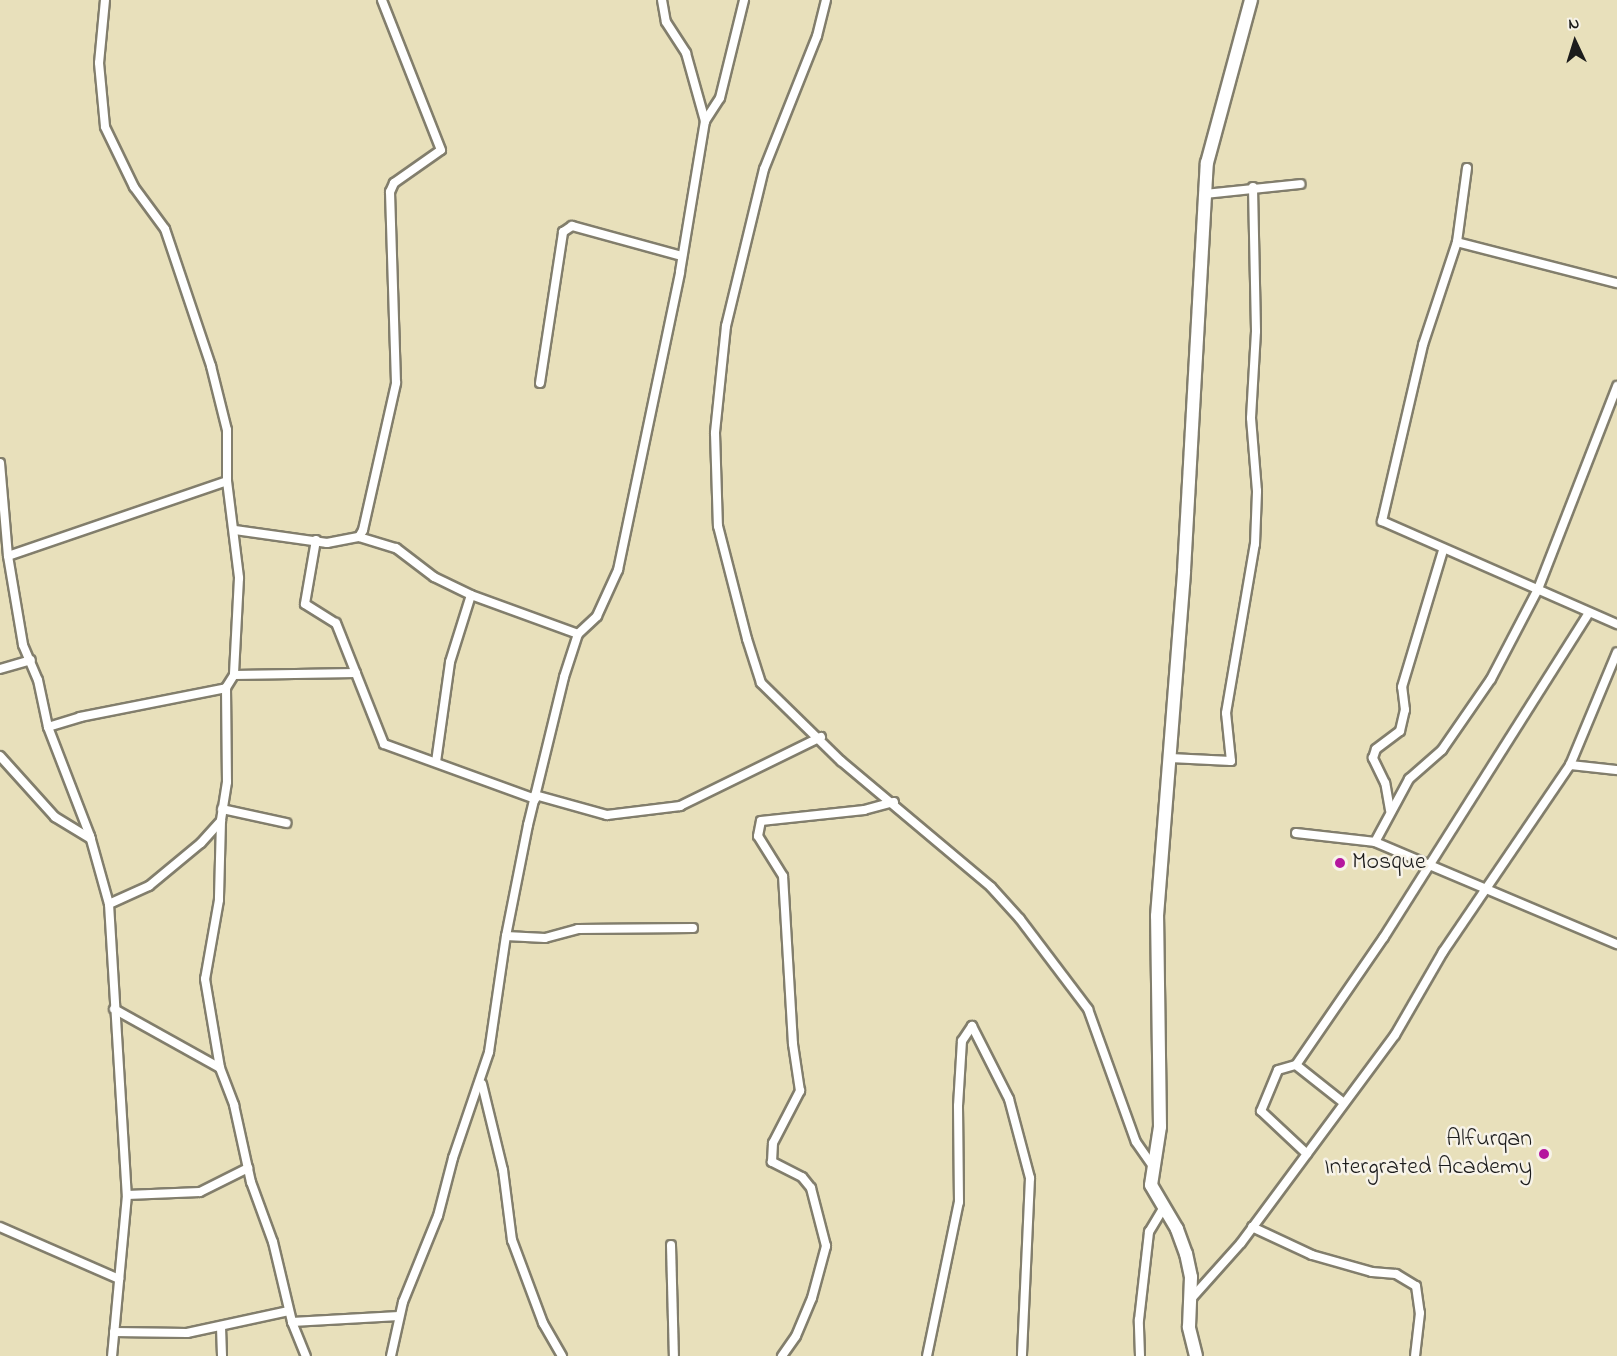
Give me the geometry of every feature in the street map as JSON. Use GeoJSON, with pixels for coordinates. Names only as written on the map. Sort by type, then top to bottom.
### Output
{"type":"FeatureCollection","features":[{"type":"Feature","properties":{"kind":"street"},"geometry":{"type":"LineString","coordinates":[[105,0],[99,63],[105,127],[134,187],[165,229],[211,366],[227,430],[227,481],[235,530],[239,578],[234,675],[226,688],[227,782],[220,821],[219,900],[205,979],[220,1068],[234,1105],[248,1168],[273,1242],[292,1322],[306,1356]]}},
{"type":"Feature","properties":{"kind":"street"},"geometry":{"type":"LineString","coordinates":[[359,537],[392,413],[396,384],[390,192],[394,183],[441,150],[382,0]]}},
{"type":"Feature","properties":{"kind":"street"},"geometry":{"type":"LineString","coordinates":[[662,0],[666,22],[686,53],[705,122]]}},
{"type":"Feature","properties":{"kind":"street"},"geometry":{"type":"LineString","coordinates":[[391,1356],[399,1316],[414,1268],[438,1215],[453,1158],[482,1075],[497,1011],[506,936],[535,797],[578,634],[597,616],[618,570],[682,256],[705,122],[720,98],[744,0]]}},
{"type":"Feature","properties":{"kind":"street"},"geometry":{"type":"LineString","coordinates":[[826,0],[817,36],[764,169],[726,326],[715,433],[718,526],[753,662],[761,683],[821,737],[841,761],[894,802],[991,886],[1088,1009],[1132,1132],[1152,1165]]}},
{"type":"Feature","properties":{"kind":"street"},"geometry":{"type":"LineString","coordinates":[[1196,1356],[1189,1327],[1190,1300],[1186,1254],[1151,1185],[1152,1165],[1160,1127],[1157,916],[1202,289],[1207,163],[1251,0]]}},
{"type":"Feature","properties":{"kind":"street"},"geometry":{"type":"LineString","coordinates":[[1467,168],[1457,242],[1423,345],[1405,431],[1381,512],[1386,524],[1617,624]]}},
{"type":"Feature","properties":{"kind":"street"},"geometry":{"type":"LineString","coordinates":[[1204,194],[1253,187],[1300,184]]}},
{"type":"Feature","properties":{"kind":"street"},"geometry":{"type":"LineString","coordinates":[[1170,758],[1231,761],[1226,713],[1244,628],[1256,533],[1257,491],[1251,418],[1256,332],[1253,187]]}},
{"type":"Feature","properties":{"kind":"street"},"geometry":{"type":"LineString","coordinates":[[540,383],[563,232],[572,226],[682,256]]}},
{"type":"Feature","properties":{"kind":"street"},"geometry":{"type":"LineString","coordinates":[[1457,242],[1617,283]]}},
{"type":"Feature","properties":{"kind":"street"},"geometry":{"type":"LineString","coordinates":[[1375,842],[1390,810],[1409,779],[1442,750],[1491,679],[1539,589],[1617,386]]}},
{"type":"Feature","properties":{"kind":"street"},"geometry":{"type":"LineString","coordinates":[[0,463],[8,556],[23,645],[31,660],[48,727],[91,839],[109,904],[127,1195],[111,1356]]}},
{"type":"Feature","properties":{"kind":"street"},"geometry":{"type":"LineString","coordinates":[[8,556],[227,481]]}},
{"type":"Feature","properties":{"kind":"street"},"geometry":{"type":"LineString","coordinates":[[235,530],[337,542],[359,537],[396,548],[434,577],[471,595],[578,634]]}},
{"type":"Feature","properties":{"kind":"street"},"geometry":{"type":"LineString","coordinates":[[316,540],[305,604],[336,623],[384,744],[535,797],[607,815],[680,806],[821,737]]}},
{"type":"Feature","properties":{"kind":"street"},"geometry":{"type":"LineString","coordinates":[[1390,810],[1385,783],[1373,758],[1376,749],[1400,731],[1405,710],[1402,687],[1443,550]]}},
{"type":"Feature","properties":{"kind":"street"},"geometry":{"type":"LineString","coordinates":[[436,762],[450,662],[471,595]]}},
{"type":"Feature","properties":{"kind":"street"},"geometry":{"type":"LineString","coordinates":[[1307,1154],[1261,1108],[1278,1070],[1296,1065],[1432,867],[1589,613]]}},
{"type":"Feature","properties":{"kind":"street"},"geometry":{"type":"LineString","coordinates":[[1190,1300],[1252,1227],[1395,1035],[1443,952],[1486,892],[1570,765],[1617,652]]}},
{"type":"Feature","properties":{"kind":"street"},"geometry":{"type":"LineString","coordinates":[[0,669],[31,660]]}},
{"type":"Feature","properties":{"kind":"street"},"geometry":{"type":"LineString","coordinates":[[234,675],[356,673]]}},
{"type":"Feature","properties":{"kind":"street"},"geometry":{"type":"LineString","coordinates":[[48,727],[80,717],[226,688]]}},
{"type":"Feature","properties":{"kind":"street"},"geometry":{"type":"LineString","coordinates":[[0,756],[55,817],[91,839]]}},
{"type":"Feature","properties":{"kind":"street"},"geometry":{"type":"LineString","coordinates":[[1570,765],[1617,770]]}},
{"type":"Feature","properties":{"kind":"street"},"geometry":{"type":"LineString","coordinates":[[782,1356],[796,1336],[812,1298],[826,1246],[811,1188],[802,1178],[772,1162],[773,1143],[800,1091],[793,1044],[783,876],[758,836],[761,821],[864,810],[894,802]]}},
{"type":"Feature","properties":{"kind":"street"},"geometry":{"type":"LineString","coordinates":[[222,809],[286,823]]}},
{"type":"Feature","properties":{"kind":"street"},"geometry":{"type":"LineString","coordinates":[[109,904],[149,886],[201,843],[220,821]]}},
{"type":"Feature","properties":{"kind":"street"},"geometry":{"type":"LineString","coordinates":[[1296,833],[1375,842],[1486,892],[1617,944]]}},
{"type":"Feature","properties":{"kind":"street"},"geometry":{"type":"LineString","coordinates":[[506,936],[545,938],[578,929],[693,928]]}},
{"type":"Feature","properties":{"kind":"street"},"geometry":{"type":"LineString","coordinates":[[114,1010],[220,1068]]}},
{"type":"Feature","properties":{"kind":"street"},"geometry":{"type":"LineString","coordinates":[[927,1356],[958,1202],[962,1041],[972,1026],[1009,1099],[1030,1178],[1022,1356]]}},
{"type":"Feature","properties":{"kind":"street"},"geometry":{"type":"LineString","coordinates":[[1296,1065],[1344,1103]]}},
{"type":"Feature","properties":{"kind":"street"},"geometry":{"type":"LineString","coordinates":[[482,1075],[482,1094],[494,1125],[509,1197],[507,1212],[513,1240],[543,1323],[562,1356]]}},
{"type":"Feature","properties":{"kind":"street"},"geometry":{"type":"LineString","coordinates":[[127,1195],[200,1192],[248,1168]]}},
{"type":"Feature","properties":{"kind":"street"},"geometry":{"type":"LineString","coordinates":[[1140,1356],[1139,1320],[1149,1232],[1164,1207]]}},
{"type":"Feature","properties":{"kind":"street"},"geometry":{"type":"LineString","coordinates":[[0,1227],[120,1280]]}},
{"type":"Feature","properties":{"kind":"street"},"geometry":{"type":"LineString","coordinates":[[1252,1227],[1312,1255],[1372,1272],[1396,1274],[1416,1286],[1420,1313],[1415,1356]]}},
{"type":"Feature","properties":{"kind":"street"},"geometry":{"type":"LineString","coordinates":[[671,1245],[674,1356]]}},
{"type":"Feature","properties":{"kind":"street"},"geometry":{"type":"LineString","coordinates":[[114,1332],[187,1333],[289,1311]]}},
{"type":"Feature","properties":{"kind":"street"},"geometry":{"type":"LineString","coordinates":[[292,1322],[399,1316]]}},
{"type":"Feature","properties":{"kind":"street"},"geometry":{"type":"LineString","coordinates":[[220,1327],[222,1356]]}},
{"type":"Feature","properties":{"kind":"place","name":"Mosque"},"geometry":{"type":"Point","coordinates":[1340,863]}},
{"type":"Feature","properties":{"kind":"place","name":"Alfurqan Intergrated Academy"},"geometry":{"type":"Point","coordinates":[1544,1154]}}]}
